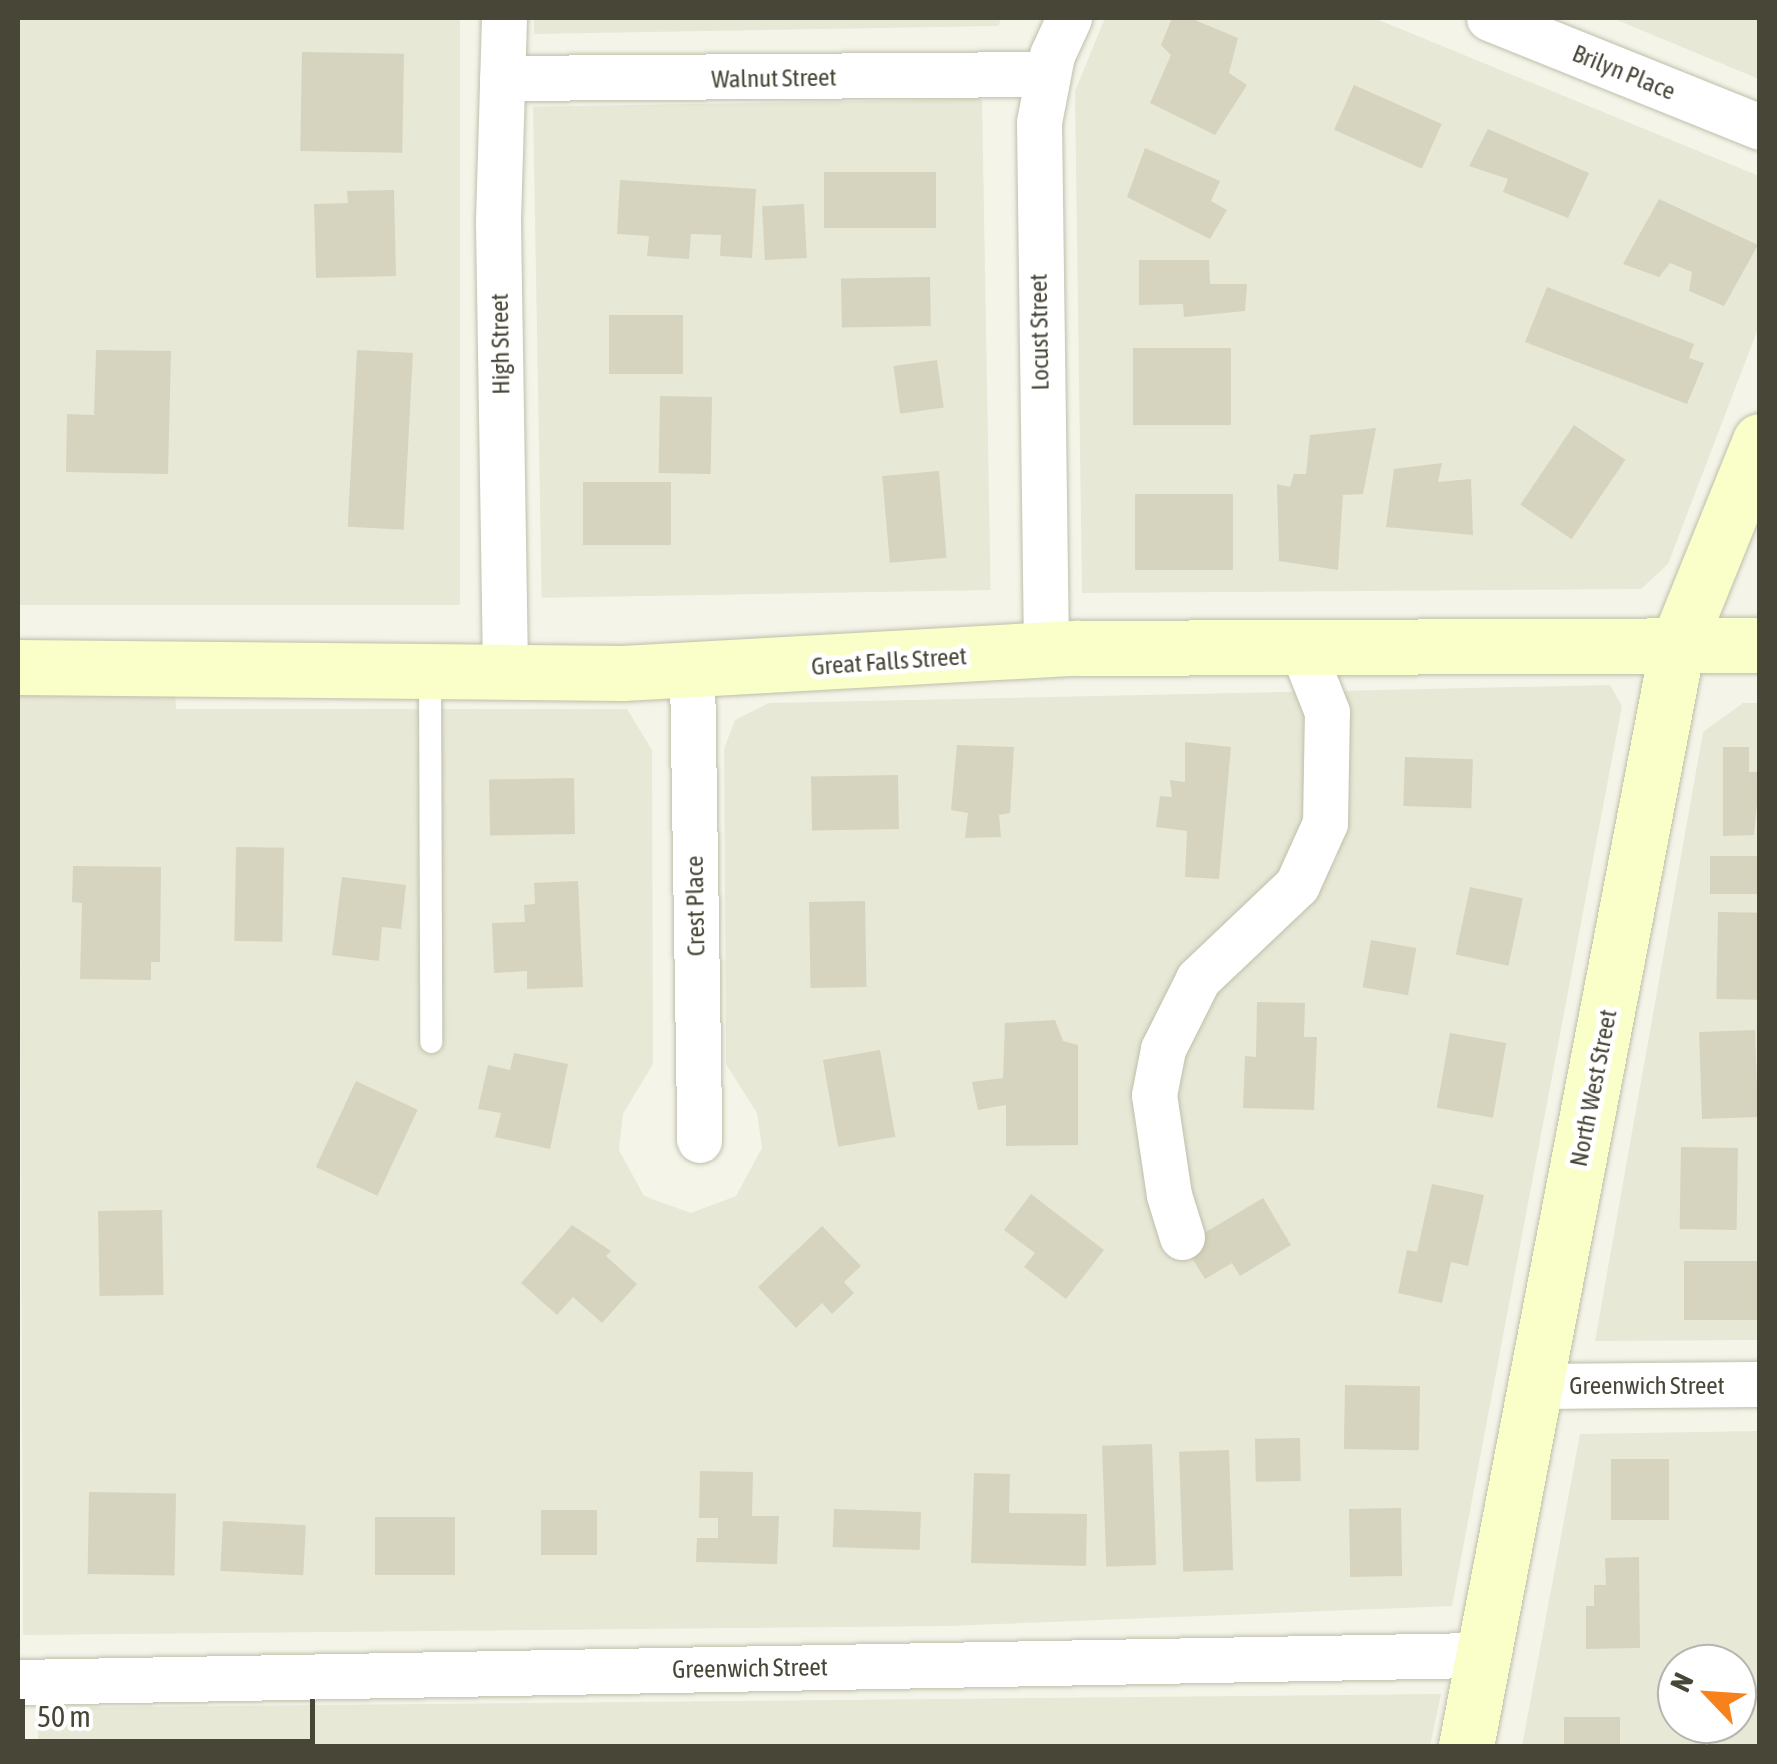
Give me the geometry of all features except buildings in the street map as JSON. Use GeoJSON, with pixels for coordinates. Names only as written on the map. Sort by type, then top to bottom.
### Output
{"type":"FeatureCollection","features":[{"type":"Feature","properties":{"kind":"main road","name":"North West Street"},"geometry":{"type":"LineString","coordinates":[[1466,1746],[1677,646],[1760,441]]}},
{"type":"Feature","properties":{"kind":"main road","name":"Great Falls Street"},"geometry":{"type":"LineString","coordinates":[[18,668],[692,671],[1046,650],[1760,645]]}},
{"type":"Feature","properties":{"kind":"street","name":"High Street"},"geometry":{"type":"LineString","coordinates":[[504,18],[505,670]]}},
{"type":"Feature","properties":{"kind":"street","name":"Locust Street"},"geometry":{"type":"LineString","coordinates":[[1046,650],[1038,332],[1039,122],[1047,74],[1069,18]]}},
{"type":"Feature","properties":{"kind":"street","name":"Brilyn Place"},"geometry":{"type":"LineString","coordinates":[[1489,18],[1760,127]]}},
{"type":"Feature","properties":{"kind":"street","name":"Walnut Street"},"geometry":{"type":"LineString","coordinates":[[502,78],[1047,74]]}},
{"type":"Feature","properties":{"kind":"street"},"geometry":{"type":"LineString","coordinates":[[1182,1237],[1169,1194],[1154,1095],[1163,1049],[1198,979],[1297,885],[1326,823],[1327,712],[1302,648]]}},
{"type":"Feature","properties":{"kind":"street","name":"Crest Place"},"geometry":{"type":"LineString","coordinates":[[692,671],[698,1140]]}},
{"type":"Feature","properties":{"kind":"street","name":"Greenwich Street"},"geometry":{"type":"LineString","coordinates":[[1534,1386],[1760,1384]]}},
{"type":"Feature","properties":{"kind":"street","name":"Greenwich Street"},"geometry":{"type":"LineString","coordinates":[[18,1682],[1483,1655]]}},
{"type":"Feature","properties":{"kind":"lane"},"geometry":{"type":"LineString","coordinates":[[430,670],[432,1042]]}},
{"type":"Feature","properties":{"kind":"shaded area"},"geometry":{"type":"Polygon","coordinates":[[[18,18],[460,18],[460,605],[18,605],[18,18]]]}},
{"type":"Feature","properties":{"kind":"shaded area"},"geometry":{"type":"Polygon","coordinates":[[[534,18],[1002,18],[998,26],[534,34],[534,18]]]}},
{"type":"Feature","properties":{"kind":"shaded area"},"geometry":{"type":"Polygon","coordinates":[[[1105,18],[1374,18],[1759,176],[1759,326],[1668,564],[1641,589],[1082,593],[1075,91],[1105,18]]]}},
{"type":"Feature","properties":{"kind":"shaded area"},"geometry":{"type":"Polygon","coordinates":[[[1612,18],[1759,18],[1759,79],[1612,18]]]}},
{"type":"Feature","properties":{"kind":"shaded area"},"geometry":{"type":"Polygon","coordinates":[[[982,99],[991,590],[542,598],[533,107],[982,99]]]}},
{"type":"Feature","properties":{"kind":"shaded area"},"geometry":{"type":"Polygon","coordinates":[[[1610,685],[1622,706],[1452,1606],[948,1626],[23,1635],[19,693],[175,692],[176,709],[627,709],[652,750],[653,1064],[623,1114],[619,1150],[644,1196],[691,1213],[736,1196],[762,1148],[757,1113],[726,1064],[724,749],[735,720],[769,703],[1327,691],[1325,849],[1145,1049],[1147,1199],[1158,1055],[1338,858],[1338,691],[1610,685]]]}},
{"type":"Feature","properties":{"kind":"shaded area"},"geometry":{"type":"Polygon","coordinates":[[[1743,703],[1759,703],[1759,1340],[1595,1341],[1703,732],[1743,703]]]}},
{"type":"Feature","properties":{"kind":"shaded area"},"geometry":{"type":"Polygon","coordinates":[[[1759,1431],[1759,1746],[1522,1746],[1580,1434],[1759,1431]]]}},
{"type":"Feature","properties":{"kind":"shaded area"},"geometry":{"type":"Polygon","coordinates":[[[1441,1694],[1430,1746],[38,1746],[38,1708],[1441,1694]]]}}]}
